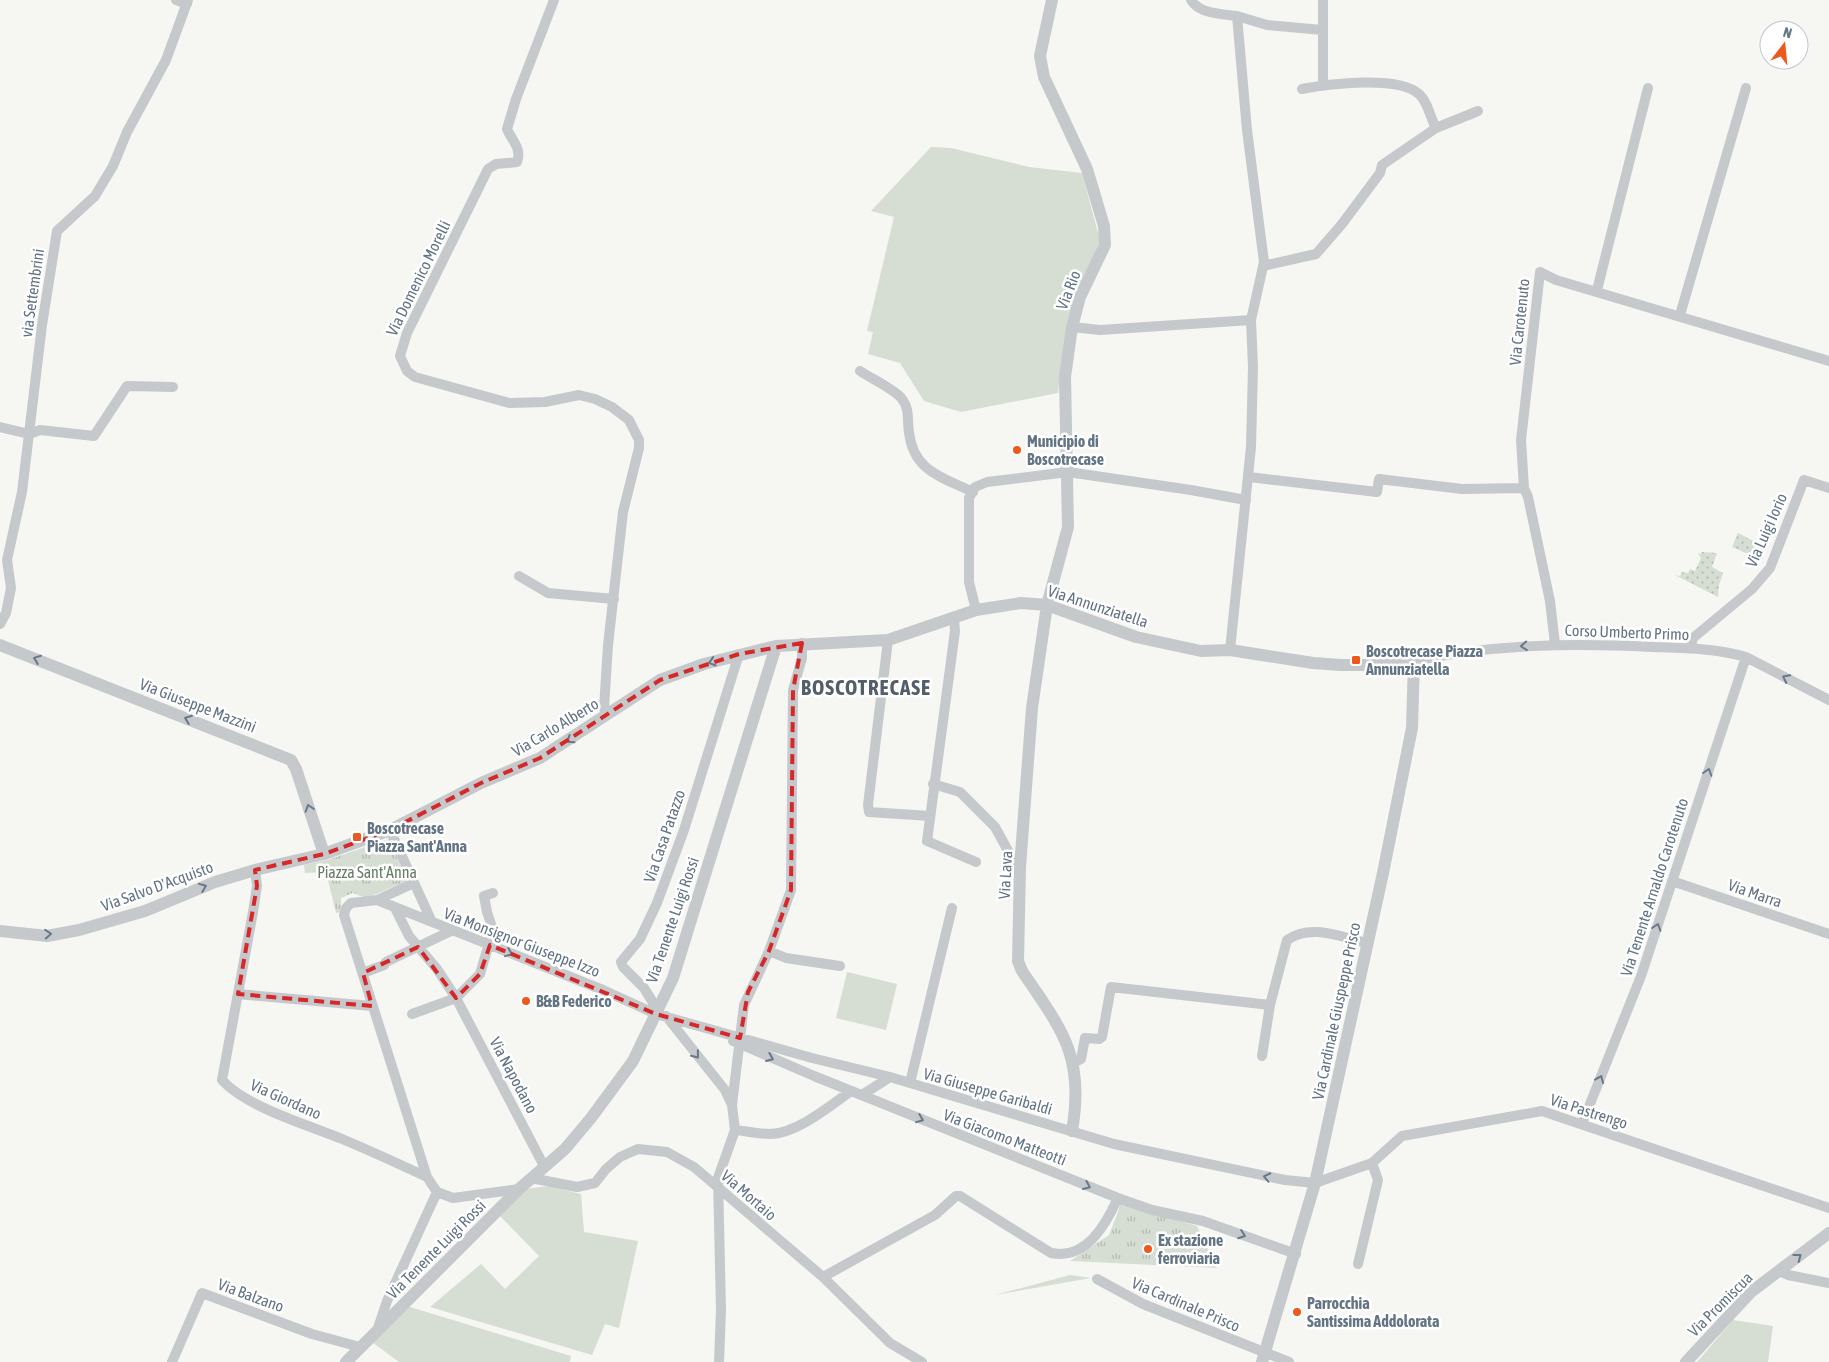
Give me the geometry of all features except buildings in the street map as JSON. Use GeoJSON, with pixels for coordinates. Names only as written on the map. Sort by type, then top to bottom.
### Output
{"type":"FeatureCollection","features":[{"type":"Feature","properties":{"kind":"street"},"geometry":{"type":"LineString","coordinates":[[176,0],[187,2]]}},
{"type":"Feature","properties":{"kind":"street","name":"Via Domenico Morelli"},"geometry":{"type":"LineString","coordinates":[[554,0],[516,99],[507,129],[518,148],[517,162],[496,164],[488,169],[407,333],[400,356],[407,371],[415,377],[498,401],[528,403],[580,395],[612,408],[629,420],[640,440],[640,448],[624,512],[605,683],[604,708],[606,715]]}},
{"type":"Feature","properties":{"kind":"street","name":"Via Rio"},"geometry":{"type":"LineString","coordinates":[[1047,605],[1068,527],[1065,377],[1072,327],[1080,297],[1105,245],[1104,226],[1087,169],[1044,77],[1040,56],[1052,0]]}},
{"type":"Feature","properties":{"kind":"street"},"geometry":{"type":"LineString","coordinates":[[1191,0],[1195,7],[1209,12],[1237,16],[1267,25],[1322,30]]}},
{"type":"Feature","properties":{"kind":"street"},"geometry":{"type":"LineString","coordinates":[[1323,0],[1323,85]]}},
{"type":"Feature","properties":{"kind":"street","name":"via Settembrini"},"geometry":{"type":"LineString","coordinates":[[0,624],[6,612],[11,588],[7,560],[22,492],[42,325],[57,231],[95,196],[114,166],[127,132],[166,60],[187,2]]}},
{"type":"Feature","properties":{"kind":"street"},"geometry":{"type":"LineString","coordinates":[[1230,650],[1248,477],[1253,367],[1251,320],[1263,266],[1247,130],[1237,16]]}},
{"type":"Feature","properties":{"kind":"street"},"geometry":{"type":"LineString","coordinates":[[1302,88],[1323,85],[1395,84],[1408,88],[1423,98],[1436,128]]}},
{"type":"Feature","properties":{"kind":"street"},"geometry":{"type":"LineString","coordinates":[[1597,290],[1648,88]]}},
{"type":"Feature","properties":{"kind":"street"},"geometry":{"type":"LineString","coordinates":[[1680,315],[1746,88]]}},
{"type":"Feature","properties":{"kind":"street"},"geometry":{"type":"LineString","coordinates":[[1263,266],[1316,254],[1342,224],[1382,166],[1436,128],[1478,111]]}},
{"type":"Feature","properties":{"kind":"street","name":"Via Carotenuto"},"geometry":{"type":"LineString","coordinates":[[1555,644],[1550,601],[1528,497],[1524,488],[1521,440],[1540,272],[1556,280],[1597,290],[1829,361]]}},
{"type":"Feature","properties":{"kind":"street"},"geometry":{"type":"LineString","coordinates":[[1072,327],[1100,330],[1251,320]]}},
{"type":"Feature","properties":{"kind":"street"},"geometry":{"type":"LineString","coordinates":[[860,371],[902,398],[908,415],[910,439],[917,460],[934,473],[973,492]]}},
{"type":"Feature","properties":{"kind":"street"},"geometry":{"type":"LineString","coordinates":[[0,427],[30,434],[40,430],[94,436],[126,386],[173,387]]}},
{"type":"Feature","properties":{"kind":"street"},"geometry":{"type":"LineString","coordinates":[[976,610],[969,582],[969,498],[975,487],[987,482],[1068,472],[1246,500]]}},
{"type":"Feature","properties":{"kind":"street"},"geometry":{"type":"LineString","coordinates":[[1248,477],[1377,492],[1379,479],[1462,489],[1524,488]]}},
{"type":"Feature","properties":{"kind":"street","name":"Via Luigi Iorio"},"geometry":{"type":"LineString","coordinates":[[1690,649],[1693,638],[1752,589],[1770,568],[1804,480],[1829,488]]}},
{"type":"Feature","properties":{"kind":"street"},"geometry":{"type":"LineString","coordinates":[[518,576],[548,594],[614,599]]}},
{"type":"Feature","properties":{"kind":"street","name":"Via Annunziatella"},"geometry":{"type":"LineString","coordinates":[[776,646],[802,643],[888,640],[954,620],[976,610],[1021,603],[1047,605],[1136,637],[1201,651],[1230,650],[1332,665],[1378,666],[1414,661]]}},
{"type":"Feature","properties":{"kind":"street","name":"Via Lava"},"geometry":{"type":"LineString","coordinates":[[1047,605],[1032,708],[1020,866],[1018,960],[1022,971],[1061,1029],[1072,1053],[1077,1104],[1072,1131]]}},
{"type":"Feature","properties":{"kind":"street"},"geometry":{"type":"LineString","coordinates":[[954,620],[927,841],[976,862]]}},
{"type":"Feature","properties":{"kind":"street"},"geometry":{"type":"LineString","coordinates":[[888,640],[868,805],[869,812],[930,816]]}},
{"type":"Feature","properties":{"kind":"street"},"geometry":{"type":"LineString","coordinates":[[719,1362],[721,1310],[718,1189],[720,1168],[735,1130],[732,1105],[744,1005],[748,992],[769,951],[791,890],[793,690],[802,658],[802,643]]}},
{"type":"Feature","properties":{"kind":"street","name":"Corso Umberto Primo"},"geometry":{"type":"LineString","coordinates":[[1414,661],[1456,652],[1555,644],[1690,649],[1732,653],[1746,657],[1829,700]]}},
{"type":"Feature","properties":{"kind":"street","name":"Via Giuseppe Mazzini"},"geometry":{"type":"LineString","coordinates":[[0,645],[291,760],[296,769],[324,854]]}},
{"type":"Feature","properties":{"kind":"street","name":"Via Carlo Alberto"},"geometry":{"type":"LineString","coordinates":[[324,854],[390,830],[481,783],[540,758],[660,680],[738,654],[776,646]]}},
{"type":"Feature","properties":{"kind":"street","name":"Via Tenente Luigi Rossi"},"geometry":{"type":"LineString","coordinates":[[346,1362],[519,1189],[564,1148],[591,1118],[633,1061],[660,1013],[674,978],[776,646]]}},
{"type":"Feature","properties":{"kind":"street","name":"Via Casa Patazzo"},"geometry":{"type":"LineString","coordinates":[[660,1013],[644,988],[623,967],[621,962],[640,939],[657,903],[684,830],[738,654]]}},
{"type":"Feature","properties":{"kind":"street","name":"Via Tenente Arnaldo Carotenuto"},"geometry":{"type":"LineString","coordinates":[[1582,1124],[1641,976],[1746,657]]}},
{"type":"Feature","properties":{"kind":"street","name":"Via Cardinale Giuspeppe Prisco"},"geometry":{"type":"LineString","coordinates":[[1264,1357],[1296,1254],[1315,1183],[1367,943],[1412,728],[1414,661]]}},
{"type":"Feature","properties":{"kind":"street"},"geometry":{"type":"LineString","coordinates":[[933,784],[960,792],[995,827],[1012,858],[1020,866]]}},
{"type":"Feature","properties":{"kind":"street"},"geometry":{"type":"LineString","coordinates":[[390,830],[432,922]]}},
{"type":"Feature","properties":{"kind":"street","name":"Via Salvo D'Acquisto"},"geometry":{"type":"LineString","coordinates":[[0,931],[47,936],[78,930],[145,910],[216,882],[254,870],[324,854]]}},
{"type":"Feature","properties":{"kind":"street","name":"Via Giordano"},"geometry":{"type":"LineString","coordinates":[[254,870],[256,886],[222,1080],[230,1090],[258,1105],[365,1148],[427,1177]]}},
{"type":"Feature","properties":{"kind":"street","name":"Via Marra"},"geometry":{"type":"LineString","coordinates":[[1672,881],[1829,934]]}},
{"type":"Feature","properties":{"kind":"street"},"geometry":{"type":"LineString","coordinates":[[414,882],[377,900],[351,904],[346,908],[344,915],[427,1177],[437,1192],[454,1198],[519,1189]]}},
{"type":"Feature","properties":{"kind":"street"},"geometry":{"type":"LineString","coordinates":[[412,1014],[456,998],[480,974],[493,930],[486,912],[484,896],[493,893]]}},
{"type":"Feature","properties":{"kind":"street","name":"Via Monsignor Giuseppe Izzo"},"geometry":{"type":"LineString","coordinates":[[377,900],[660,1013]]}},
{"type":"Feature","properties":{"kind":"street","name":"Via Napodano"},"geometry":{"type":"LineString","coordinates":[[395,908],[409,936],[437,969],[456,998],[544,1166]]}},
{"type":"Feature","properties":{"kind":"street"},"geometry":{"type":"LineString","coordinates":[[910,1083],[952,908]]}},
{"type":"Feature","properties":{"kind":"street"},"geometry":{"type":"LineString","coordinates":[[363,973],[384,966],[386,962],[451,930]]}},
{"type":"Feature","properties":{"kind":"street"},"geometry":{"type":"LineString","coordinates":[[1262,1056],[1270,1004],[1287,940],[1295,934],[1318,931],[1367,943]]}},
{"type":"Feature","properties":{"kind":"street"},"geometry":{"type":"LineString","coordinates":[[769,951],[786,958],[840,966]]}},
{"type":"Feature","properties":{"kind":"street"},"geometry":{"type":"LineString","coordinates":[[1073,1063],[1081,1059],[1085,1038],[1099,1040],[1102,1037],[1111,987],[1270,1004]]}},
{"type":"Feature","properties":{"kind":"street"},"geometry":{"type":"LineString","coordinates":[[238,994],[372,1006]]}},
{"type":"Feature","properties":{"kind":"street"},"geometry":{"type":"LineString","coordinates":[[660,1013],[725,1090],[732,1105]]}},
{"type":"Feature","properties":{"kind":"street","name":"Via Giacomo Matteotti"},"geometry":{"type":"LineString","coordinates":[[660,1013],[710,1029],[851,1091],[1118,1198],[1152,1210],[1203,1221],[1296,1254]]}},
{"type":"Feature","properties":{"kind":"street","name":"Via Giuseppe Garibaldi"},"geometry":{"type":"LineString","coordinates":[[739,1041],[890,1077],[1114,1144],[1285,1180],[1315,1183]]}},
{"type":"Feature","properties":{"kind":"street"},"geometry":{"type":"LineString","coordinates":[[862,1095],[890,1077]]}},
{"type":"Feature","properties":{"kind":"street"},"geometry":{"type":"LineString","coordinates":[[735,1130],[770,1134],[783,1132],[824,1111],[851,1091]]}},
{"type":"Feature","properties":{"kind":"street","name":"Via Pastrengo"},"geometry":{"type":"LineString","coordinates":[[1315,1183],[1372,1163],[1402,1136],[1542,1110],[1829,1208]]}},
{"type":"Feature","properties":{"kind":"street","name":"Via Mortaio"},"geometry":{"type":"LineString","coordinates":[[532,1178],[577,1187],[595,1183],[606,1169],[620,1157],[638,1149],[667,1152],[694,1167],[823,1277],[890,1343],[922,1362]]}},
{"type":"Feature","properties":{"kind":"street"},"geometry":{"type":"LineString","coordinates":[[1358,1264],[1378,1180],[1372,1163]]}},
{"type":"Feature","properties":{"kind":"street"},"geometry":{"type":"LineString","coordinates":[[377,1330],[387,1301],[437,1192]]}},
{"type":"Feature","properties":{"kind":"street"},"geometry":{"type":"LineString","coordinates":[[823,1277],[935,1215],[956,1196],[960,1196],[1051,1253],[1063,1256],[1079,1249],[1098,1235],[1106,1225],[1118,1198]]}},
{"type":"Feature","properties":{"kind":"street","name":"Via Promiscua"},"geometry":{"type":"LineString","coordinates":[[1686,1362],[1751,1292],[1829,1233]]}},
{"type":"Feature","properties":{"kind":"street"},"geometry":{"type":"LineString","coordinates":[[1779,1271],[1788,1275],[1829,1283]]}},
{"type":"Feature","properties":{"kind":"street","name":"Via Cardinale Prisco"},"geometry":{"type":"LineString","coordinates":[[1097,1279],[1152,1308],[1264,1357],[1289,1362]]}},
{"type":"Feature","properties":{"kind":"street","name":"Via Balzano"},"geometry":{"type":"LineString","coordinates":[[172,1362],[202,1293],[312,1334],[360,1347]]}},
{"type":"Feature","properties":{"kind":"highlighted area"},"geometry":{"type":"Polygon","coordinates":[[[802,643],[793,690],[791,890],[769,951],[748,992],[740,1038],[656,1014],[490,945],[480,974],[456,998],[418,947],[363,973],[372,1006],[238,994],[257,886],[255,870],[324,854],[390,830],[481,783],[540,758],[660,680],[739,654],[802,643]]]}},
{"type":"Feature","properties":{"kind":"green space"},"geometry":{"type":"Polygon","coordinates":[[[931,147],[951,148],[1029,167],[1082,173],[1100,240],[1095,255],[1076,290],[1067,322],[1058,393],[961,412],[924,401],[900,363],[868,354],[873,332],[867,331],[894,217],[871,211],[931,147]]]}},
{"type":"Feature","properties":{"kind":"green space"},"geometry":{"type":"Polygon","coordinates":[[[1738,533],[1761,545],[1755,557],[1732,547],[1738,533]]]}},
{"type":"Feature","properties":{"kind":"green space"},"geometry":{"type":"Polygon","coordinates":[[[1702,552],[1717,553],[1712,567],[1723,573],[1718,597],[1675,575],[1680,576],[1682,572],[1688,573],[1690,569],[1695,571],[1701,558],[1698,553],[1701,554],[1702,552]]]}},
{"type":"Feature","properties":{"kind":"green space","name":"Piazza Sant'Anna"},"geometry":{"type":"Polygon","coordinates":[[[389,839],[407,881],[366,898],[353,893],[341,898],[341,912],[336,913],[327,876],[324,872],[305,873],[304,865],[330,859],[389,839]]]}},
{"type":"Feature","properties":{"kind":"green space"},"geometry":{"type":"Polygon","coordinates":[[[847,972],[897,984],[886,1030],[836,1018],[847,972]]]}},
{"type":"Feature","properties":{"kind":"green space"},"geometry":{"type":"Polygon","coordinates":[[[548,1186],[581,1194],[584,1232],[638,1241],[619,1328],[605,1324],[592,1355],[430,1307],[481,1264],[505,1289],[539,1256],[500,1216],[526,1189],[548,1186]]]}},
{"type":"Feature","properties":{"kind":"green space"},"geometry":{"type":"Polygon","coordinates":[[[1121,1204],[1197,1226],[1217,1268],[1070,1261],[1109,1235],[1121,1204]]]}},
{"type":"Feature","properties":{"kind":"green space"},"geometry":{"type":"Polygon","coordinates":[[[1070,1275],[1091,1278],[995,1295],[1070,1275]]]}},
{"type":"Feature","properties":{"kind":"green space"},"geometry":{"type":"Polygon","coordinates":[[[407,1306],[571,1356],[570,1362],[399,1362],[372,1342],[407,1306]]]}},
{"type":"Feature","properties":{"kind":"green space"},"geometry":{"type":"Polygon","coordinates":[[[1733,1320],[1773,1326],[1768,1362],[1697,1362],[1733,1320]]]}},
{"type":"Feature","properties":{"kind":"place","name":"Municipio di Boscotrecase"},"geometry":{"type":"Point","coordinates":[1017,450]}},
{"type":"Feature","properties":{"kind":"place","name":"Boscotrecase Piazza Annunziatella"},"geometry":{"type":"Point","coordinates":[1356,660]}},
{"type":"Feature","properties":{"kind":"place","name":"Boscotrecase Piazza Sant'Anna"},"geometry":{"type":"Point","coordinates":[357,837]}},
{"type":"Feature","properties":{"kind":"place","name":"B&B Federico"},"geometry":{"type":"Point","coordinates":[526,1001]}},
{"type":"Feature","properties":{"kind":"place","name":"Ex stazione ferroviaria"},"geometry":{"type":"Point","coordinates":[1148,1249]}},
{"type":"Feature","properties":{"kind":"place","name":"Parrocchia Santissima Addolorata"},"geometry":{"type":"Point","coordinates":[1297,1312]}},
{"type":"Feature","properties":{"kind":"district","name":"BOSCOTRECASE"},"geometry":{"type":"Point","coordinates":[866,687]}}]}
